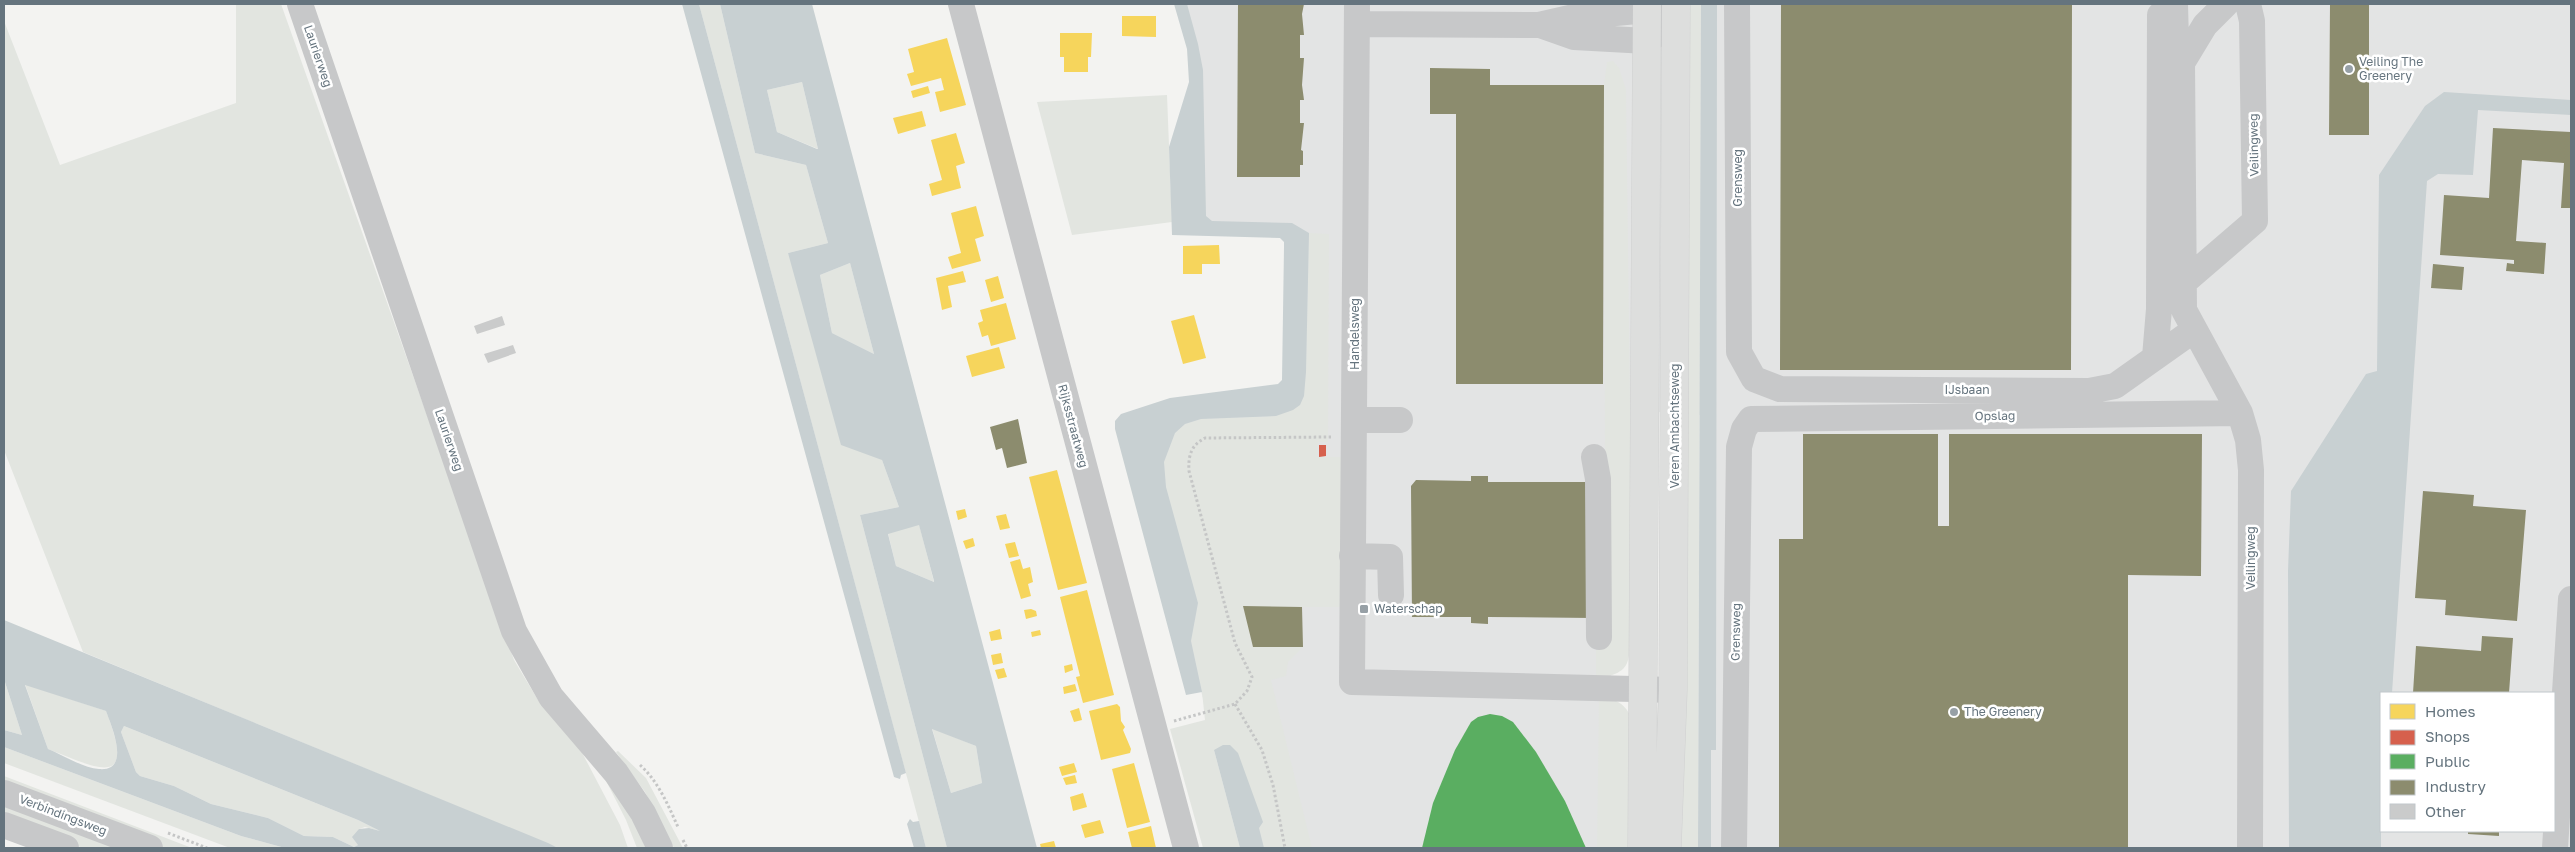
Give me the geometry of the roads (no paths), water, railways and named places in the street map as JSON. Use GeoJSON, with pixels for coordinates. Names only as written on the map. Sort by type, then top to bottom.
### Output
{"type":"FeatureCollection","features":[{"type":"Feature","properties":{"kind":"main road"},"geometry":{"type":"LineString","coordinates":[[1642,848],[1647,7]]}},
{"type":"Feature","properties":{"kind":"main road","name":"Veren Ambachtseweg"},"geometry":{"type":"LineString","coordinates":[[1667,848],[1673,690],[1676,13]]}},
{"type":"Feature","properties":{"kind":"street","name":"Laurierweg"},"geometry":{"type":"LineString","coordinates":[[300,4],[514,631],[551,697],[616,772],[643,813],[659,847]]}},
{"type":"Feature","properties":{"kind":"street","name":"Rijksstraatweg"},"geometry":{"type":"LineString","coordinates":[[961,4],[1186,848]]}},
{"type":"Feature","properties":{"kind":"street","name":"Grensweg"},"geometry":{"type":"LineString","coordinates":[[1737,4],[1739,352]]}},
{"type":"Feature","properties":{"kind":"street"},"geometry":{"type":"LineString","coordinates":[[2155,357],[2159,309],[2160,4]]}},
{"type":"Feature","properties":{"kind":"street","name":"Veilingweg"},"geometry":{"type":"LineString","coordinates":[[2175,4],[2176,41],[2182,63],[2182,284],[2184,310],[2240,413],[2248,440],[2251,470],[2250,848]]}},
{"type":"Feature","properties":{"kind":"street","name":"Veilingweg"},"geometry":{"type":"LineString","coordinates":[[2182,63],[2205,25],[2227,4],[2252,22],[2255,221],[2182,284]]}},
{"type":"Feature","properties":{"kind":"street","name":"Handelsweg"},"geometry":{"type":"LineString","coordinates":[[1539,25],[1574,17],[1647,7],[1676,13]]}},
{"type":"Feature","properties":{"kind":"street"},"geometry":{"type":"LineString","coordinates":[[1647,41],[1676,13]]}},
{"type":"Feature","properties":{"kind":"street","name":"Handelsweg"},"geometry":{"type":"LineString","coordinates":[[1644,689],[1352,682],[1352,556],[1357,14],[1539,25],[1574,37],[1647,41]]}},
{"type":"Feature","properties":{"kind":"street","name":"IJsbaan"},"geometry":{"type":"LineString","coordinates":[[1739,352],[1754,379],[1780,389],[2089,391],[2115,386],[2194,330]]}},
{"type":"Feature","properties":{"kind":"street","name":"Opslag"},"geometry":{"type":"LineString","coordinates":[[1751,418],[2240,413]]}},
{"type":"Feature","properties":{"kind":"street","name":"Grensweg"},"geometry":{"type":"LineString","coordinates":[[1734,848],[1739,447],[1744,429],[1751,418]]}},
{"type":"Feature","properties":{"kind":"street"},"geometry":{"type":"LineString","coordinates":[[1354,428],[1400,420]]}},
{"type":"Feature","properties":{"kind":"street"},"geometry":{"type":"LineString","coordinates":[[1594,457],[1598,478],[1599,637]]}},
{"type":"Feature","properties":{"kind":"street"},"geometry":{"type":"LineString","coordinates":[[1352,556],[1390,557],[1391,595]]}},
{"type":"Feature","properties":{"kind":"street"},"geometry":{"type":"LineString","coordinates":[[2555,848],[2571,599]]}},
{"type":"Feature","properties":{"kind":"street"},"geometry":{"type":"LineString","coordinates":[[1644,689],[1673,690]]}},
{"type":"Feature","properties":{"kind":"street","name":"Verbindingsweg"},"geometry":{"type":"LineString","coordinates":[[4,793],[150,848]]}},
{"type":"Feature","properties":{"kind":"street"},"geometry":{"type":"LineString","coordinates":[[4,825],[66,848]]}},
{"type":"Feature","properties":{"kind":"place","name":"Veiling The Greenery"},"geometry":{"type":"Point","coordinates":[2349,69]}},
{"type":"Feature","properties":{"kind":"place","name":"Waterschap"},"geometry":{"type":"Point","coordinates":[1364,609]}},
{"type":"Feature","properties":{"kind":"place","name":"The Greenery"},"geometry":{"type":"Point","coordinates":[1954,712]}}]}
